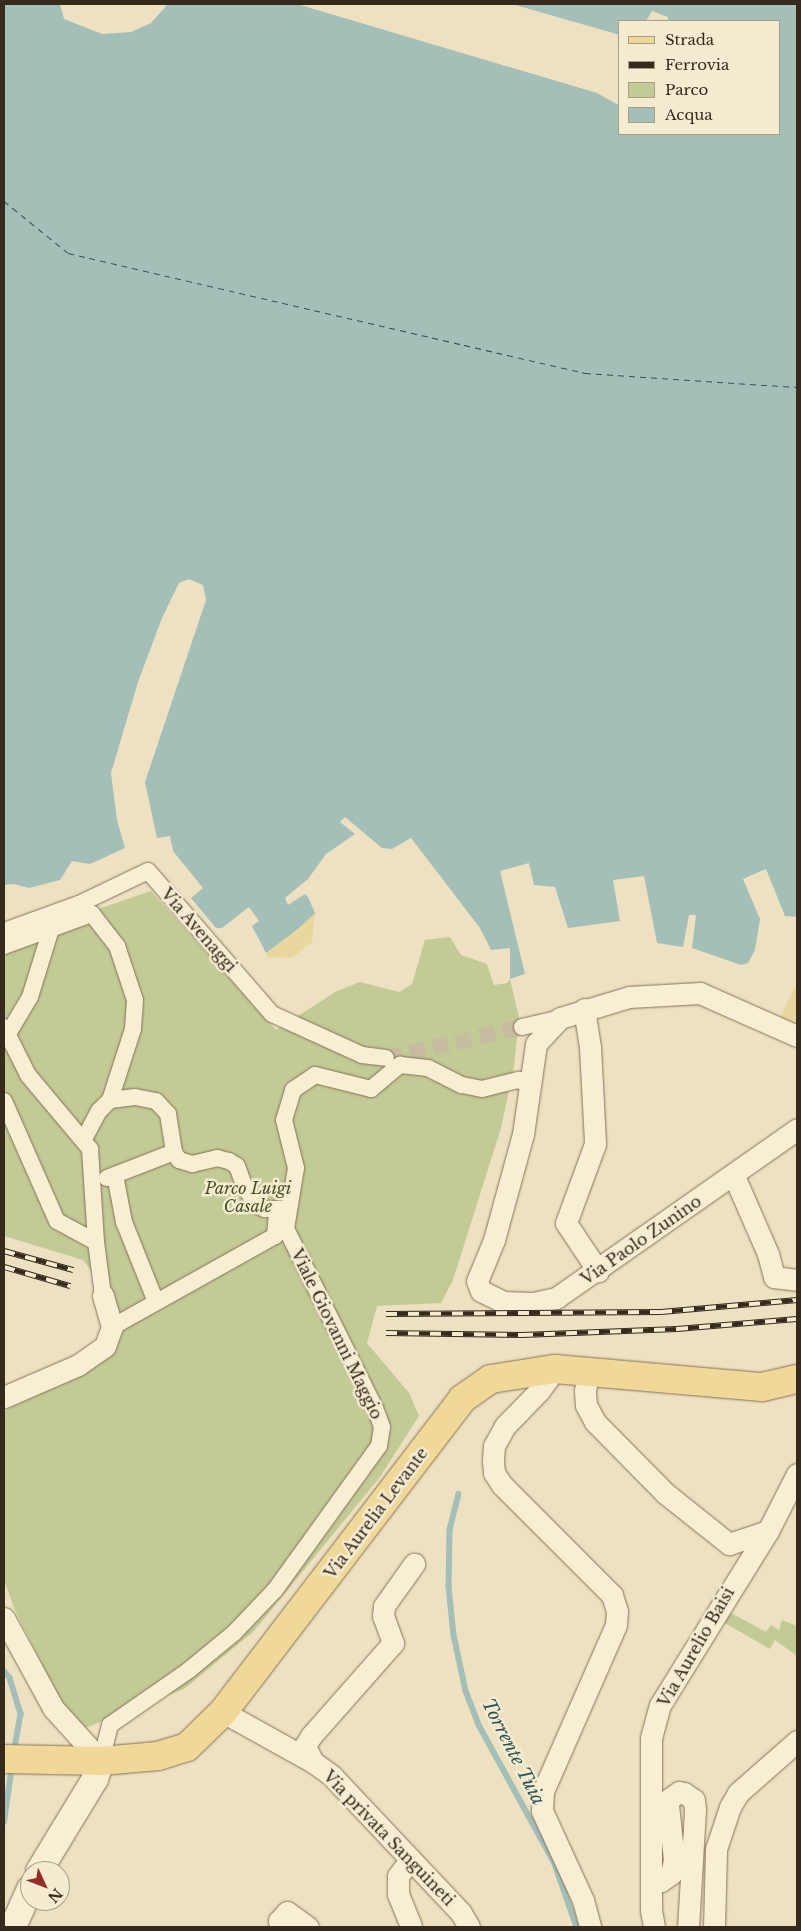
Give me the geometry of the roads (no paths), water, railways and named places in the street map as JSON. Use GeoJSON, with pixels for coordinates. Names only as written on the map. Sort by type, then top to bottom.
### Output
{"type":"FeatureCollection","features":[{"type":"Feature","properties":{"kind":"main road","name":"Via Aurelia Levante"},"geometry":{"type":"LineString","coordinates":[[4,1759],[101,1761],[158,1756],[187,1747],[223,1712],[462,1400],[491,1379],[555,1369],[589,1370],[762,1387],[797,1379]]}},
{"type":"Feature","properties":{"kind":"street","name":"Via Avenaggi"},"geometry":{"type":"LineString","coordinates":[[4,931],[79,904],[148,871],[272,1014],[362,1055],[386,1058]]}},
{"type":"Feature","properties":{"kind":"street"},"geometry":{"type":"LineString","coordinates":[[4,946],[92,914],[117,946],[135,1000],[134,1028],[110,1100],[99,1111],[84,1138]]}},
{"type":"Feature","properties":{"kind":"street"},"geometry":{"type":"LineString","coordinates":[[4,1397],[95,1356],[105,1346],[112,1327],[103,1296],[96,1242],[94,1183],[90,1149],[84,1138],[28,1075],[6,1030],[30,997],[51,929]]}},
{"type":"Feature","properties":{"kind":"street"},"geometry":{"type":"LineString","coordinates":[[522,1027],[560,1018],[629,997],[700,993],[797,1036]]}},
{"type":"Feature","properties":{"kind":"street"},"geometry":{"type":"LineString","coordinates":[[584,1010],[595,1144],[566,1222],[598,1271]]}},
{"type":"Feature","properties":{"kind":"street"},"geometry":{"type":"LineString","coordinates":[[532,1087],[536,1044],[560,1018]]}},
{"type":"Feature","properties":{"kind":"street","name":"Viale Giovanni Maggio"},"geometry":{"type":"LineString","coordinates":[[101,1761],[110,1724],[189,1670],[234,1633],[275,1590],[378,1446],[382,1427],[375,1408],[286,1229],[283,1209],[296,1168],[284,1120],[293,1090],[315,1075],[371,1089],[400,1065],[428,1068],[462,1085],[482,1089],[519,1080],[532,1087]]}},
{"type":"Feature","properties":{"kind":"street","name":"Via Paolo Zunino"},"geometry":{"type":"LineString","coordinates":[[532,1087],[494,1240],[477,1282],[481,1291],[491,1298],[533,1303],[556,1298],[598,1271],[797,1130]]}},
{"type":"Feature","properties":{"kind":"street"},"geometry":{"type":"LineString","coordinates":[[110,1100],[135,1097],[156,1101],[168,1114],[174,1152],[186,1164],[217,1158],[229,1160],[237,1166],[245,1188],[258,1206],[283,1209],[275,1236],[112,1327]]}},
{"type":"Feature","properties":{"kind":"street"},"geometry":{"type":"LineString","coordinates":[[4,1101],[57,1221],[96,1242]]}},
{"type":"Feature","properties":{"kind":"street"},"geometry":{"type":"LineString","coordinates":[[94,1183],[174,1152]]}},
{"type":"Feature","properties":{"kind":"street"},"geometry":{"type":"LineString","coordinates":[[115,1175],[124,1222],[156,1302]]}},
{"type":"Feature","properties":{"kind":"street"},"geometry":{"type":"LineString","coordinates":[[734,1176],[768,1254],[774,1277],[797,1280]]}},
{"type":"Feature","properties":{"kind":"street"},"geometry":{"type":"LineString","coordinates":[[555,1369],[539,1391],[505,1426],[494,1446],[492,1461],[494,1473],[502,1485],[612,1595],[618,1611],[616,1626],[543,1791],[542,1811],[583,1900],[590,1927]]}},
{"type":"Feature","properties":{"kind":"street"},"geometry":{"type":"LineString","coordinates":[[589,1370],[584,1391],[586,1405],[596,1422],[665,1493],[729,1544],[768,1531]]}},
{"type":"Feature","properties":{"kind":"street","name":"Via Aurelio Baisi"},"geometry":{"type":"LineString","coordinates":[[654,1927],[651,1876],[651,1738],[660,1705],[768,1531],[797,1474]]}},
{"type":"Feature","properties":{"kind":"street"},"geometry":{"type":"LineString","coordinates":[[313,1762],[305,1746],[310,1736],[393,1643],[383,1616],[384,1606],[414,1564]]}},
{"type":"Feature","properties":{"kind":"street"},"geometry":{"type":"LineString","coordinates":[[4,1618],[53,1708],[101,1761],[94,1779],[45,1861]]}},
{"type":"Feature","properties":{"kind":"street","name":"Via privata Sanguineti"},"geometry":{"type":"LineString","coordinates":[[223,1712],[313,1762],[332,1776],[461,1913],[469,1927]]}},
{"type":"Feature","properties":{"kind":"street"},"geometry":{"type":"LineString","coordinates":[[714,1927],[716,1849],[730,1807],[738,1793],[797,1741]]}},
{"type":"Feature","properties":{"kind":"street"},"geometry":{"type":"LineString","coordinates":[[651,1876],[661,1881],[671,1874],[674,1860],[668,1805],[670,1799],[678,1792],[684,1793],[694,1800],[695,1810],[688,1927]]}},
{"type":"Feature","properties":{"kind":"street"},"geometry":{"type":"LineString","coordinates":[[410,1860],[398,1876],[398,1894],[411,1927]]}},
{"type":"Feature","properties":{"kind":"street"},"geometry":{"type":"LineString","coordinates":[[13,1927],[20,1911]]}},
{"type":"Feature","properties":{"kind":"street"},"geometry":{"type":"LineString","coordinates":[[282,1927],[279,1921],[287,1912],[308,1927]]}},
{"type":"Feature","properties":{"kind":"water"},"geometry":{"type":"Polygon","coordinates":[[[4,4],[60,4],[64,19],[102,34],[131,32],[151,23],[168,4],[297,4],[597,93],[618,105],[618,135],[781,135],[781,20],[668,20],[668,17],[652,11],[647,20],[618,20],[618,34],[512,4],[797,4],[797,917],[785,916],[766,869],[743,879],[760,919],[755,950],[748,963],[741,965],[692,948],[696,915],[689,915],[683,947],[657,943],[644,876],[613,880],[620,921],[568,928],[555,887],[534,885],[529,863],[500,871],[525,974],[510,979],[510,948],[491,950],[480,928],[411,838],[392,849],[382,848],[345,817],[340,822],[355,834],[326,854],[308,879],[285,898],[288,905],[305,894],[308,897],[315,913],[299,928],[266,953],[252,926],[259,921],[249,907],[222,928],[216,928],[191,898],[203,888],[173,851],[170,836],[157,838],[145,782],[206,600],[203,585],[189,579],[179,583],[162,618],[138,682],[111,773],[117,820],[125,848],[90,864],[72,861],[60,880],[29,888],[14,884],[4,885],[4,4]]]}},
{"type":"Feature","properties":{"kind":"waterway","name":"Torrente Tuia"},"geometry":{"type":"LineString","coordinates":[[459,1494],[450,1531],[449,1587],[454,1635],[466,1691],[479,1725],[555,1864],[577,1927]]}},
{"type":"Feature","properties":{"kind":"waterway"},"geometry":{"type":"LineString","coordinates":[[4,1671],[10,1678],[21,1714],[14,1752]]}},
{"type":"Feature","properties":{"kind":"waterway"},"geometry":{"type":"LineString","coordinates":[[4,1822],[12,1766]]}},
{"type":"Feature","properties":{"kind":"tunnel"},"geometry":{"type":"LineString","coordinates":[[386,1058],[522,1027]]}},
{"type":"Feature","properties":{"kind":"railway"},"geometry":{"type":"LineString","coordinates":[[4,1251],[73,1270]]}},
{"type":"Feature","properties":{"kind":"railway"},"geometry":{"type":"LineString","coordinates":[[4,1267],[70,1286]]}},
{"type":"Feature","properties":{"kind":"railway"},"geometry":{"type":"LineString","coordinates":[[386,1314],[661,1312],[797,1300]]}},
{"type":"Feature","properties":{"kind":"railway"},"geometry":{"type":"LineString","coordinates":[[386,1333],[522,1335],[677,1329],[797,1319]]}},
{"type":"Feature","properties":{"kind":"park label","name":"Parco Luigi Casale"},"geometry":{"type":"Point","coordinates":[248,1197]}}]}
